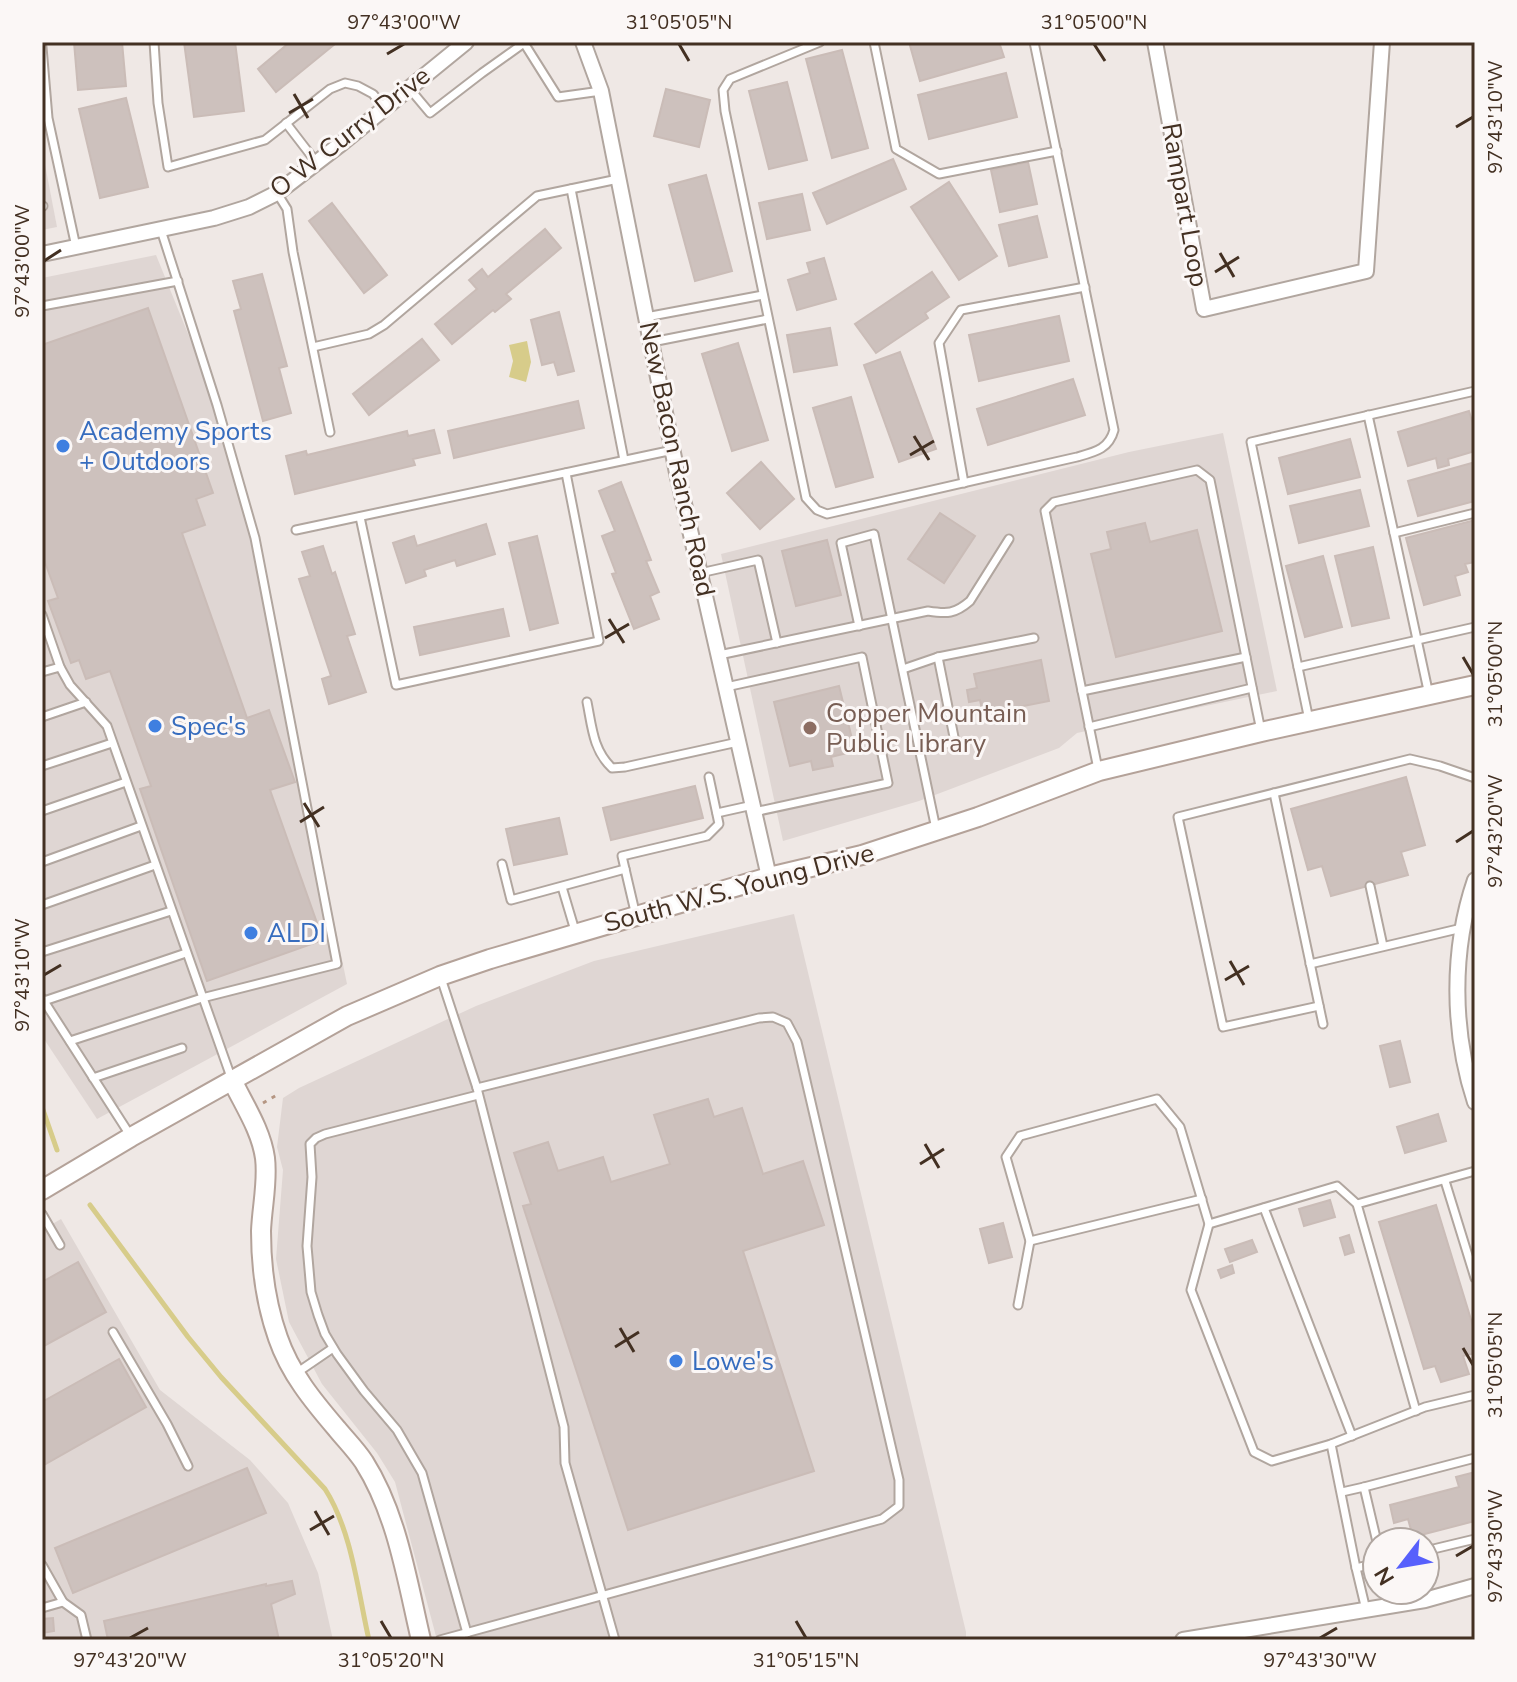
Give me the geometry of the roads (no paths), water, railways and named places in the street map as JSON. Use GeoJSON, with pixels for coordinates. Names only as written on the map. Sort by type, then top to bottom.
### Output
{"type":"FeatureCollection","features":[{"type":"Feature","properties":{"kind":"main road","name":"South W.S. Young Drive"},"geometry":{"type":"LineString","coordinates":[[42,1190],[347,1016],[440,976],[769,877],[862,855],[1099,771],[1475,685]]}},
{"type":"Feature","properties":{"kind":"main road"},"geometry":{"type":"LineString","coordinates":[[232,1080],[257,1129],[265,1156],[261,1231],[264,1275],[274,1327],[285,1356],[309,1396],[362,1458],[376,1483],[406,1575],[421,1640]]}},
{"type":"Feature","properties":{"kind":"street","name":"New Bacon Ranch Road"},"geometry":{"type":"LineString","coordinates":[[583,42],[601,91],[673,450],[769,877]]}},
{"type":"Feature","properties":{"kind":"street","name":"Rampart Loop"},"geometry":{"type":"LineString","coordinates":[[1155,42],[1204,309],[1366,271],[1382,42]]}},
{"type":"Feature","properties":{"kind":"street","name":"O W Curry Drive"},"geometry":{"type":"LineString","coordinates":[[42,254],[214,218],[249,207],[277,193],[409,88],[458,44]]}},
{"type":"Feature","properties":{"kind":"street"},"geometry":{"type":"LineString","coordinates":[[1475,880],[1462,928],[1458,997],[1463,1053],[1471,1066],[1475,1102]]}},
{"type":"Feature","properties":{"kind":"street"},"geometry":{"type":"LineString","coordinates":[[1183,1640],[1425,1600],[1475,1586]]}},
{"type":"Feature","properties":{"kind":"lane"},"geometry":{"type":"LineString","coordinates":[[154,42],[158,103],[168,167],[265,140],[330,89],[345,83],[373,94],[384,108]]}},
{"type":"Feature","properties":{"kind":"lane"},"geometry":{"type":"LineString","coordinates":[[820,42],[730,79],[723,90],[806,498],[817,510],[827,514],[1101,450],[1112,440],[1114,430],[1034,42]]}},
{"type":"Feature","properties":{"kind":"lane"},"geometry":{"type":"LineString","coordinates":[[874,42],[896,149],[939,174],[1057,151]]}},
{"type":"Feature","properties":{"kind":"lane"},"geometry":{"type":"LineString","coordinates":[[409,88],[430,113],[524,43],[558,97],[601,91]]}},
{"type":"Feature","properties":{"kind":"lane"},"geometry":{"type":"LineString","coordinates":[[42,47],[48,118],[76,247]]}},
{"type":"Feature","properties":{"kind":"lane"},"geometry":{"type":"LineString","coordinates":[[286,123],[316,162]]}},
{"type":"Feature","properties":{"kind":"lane"},"geometry":{"type":"LineString","coordinates":[[313,347],[369,334],[384,325],[537,196],[619,179]]}},
{"type":"Feature","properties":{"kind":"lane"},"geometry":{"type":"LineString","coordinates":[[571,189],[624,460]]}},
{"type":"Feature","properties":{"kind":"lane"},"geometry":{"type":"LineString","coordinates":[[277,193],[287,209],[330,432]]}},
{"type":"Feature","properties":{"kind":"lane"},"geometry":{"type":"LineString","coordinates":[[70,1041],[202,998],[337,964],[255,538],[161,229]]}},
{"type":"Feature","properties":{"kind":"lane"},"geometry":{"type":"LineString","coordinates":[[42,306],[178,281]]}},
{"type":"Feature","properties":{"kind":"lane"},"geometry":{"type":"LineString","coordinates":[[964,483],[939,343],[961,310],[1085,287]]}},
{"type":"Feature","properties":{"kind":"lane"},"geometry":{"type":"LineString","coordinates":[[646,317],[763,295]]}},
{"type":"Feature","properties":{"kind":"lane"},"geometry":{"type":"LineString","coordinates":[[652,342],[768,319]]}},
{"type":"Feature","properties":{"kind":"lane"},"geometry":{"type":"LineString","coordinates":[[1310,721],[1251,442],[1475,391]]}},
{"type":"Feature","properties":{"kind":"lane"},"geometry":{"type":"LineString","coordinates":[[1368,415],[1429,695]]}},
{"type":"Feature","properties":{"kind":"lane"},"geometry":{"type":"LineString","coordinates":[[296,530],[673,450]]}},
{"type":"Feature","properties":{"kind":"lane"},"geometry":{"type":"LineString","coordinates":[[1099,771],[1045,511],[1054,502],[1197,470],[1210,480],[1261,732]]}},
{"type":"Feature","properties":{"kind":"lane"},"geometry":{"type":"LineString","coordinates":[[360,517],[396,685],[599,641],[566,473]]}},
{"type":"Feature","properties":{"kind":"lane"},"geometry":{"type":"LineString","coordinates":[[1394,533],[1475,513]]}},
{"type":"Feature","properties":{"kind":"lane"},"geometry":{"type":"LineString","coordinates":[[859,626],[841,543],[874,534],[936,831]]}},
{"type":"Feature","properties":{"kind":"lane"},"geometry":{"type":"LineString","coordinates":[[719,655],[928,611],[948,614],[970,601],[1009,539]]}},
{"type":"Feature","properties":{"kind":"lane"},"geometry":{"type":"LineString","coordinates":[[700,573],[758,560],[777,643]]}},
{"type":"Feature","properties":{"kind":"lane"},"geometry":{"type":"LineString","coordinates":[[43,619],[60,667],[70,685],[107,726],[232,1080]]}},
{"type":"Feature","properties":{"kind":"lane"},"geometry":{"type":"LineString","coordinates":[[1298,667],[1475,627]]}},
{"type":"Feature","properties":{"kind":"lane"},"geometry":{"type":"LineString","coordinates":[[903,669],[938,657],[1034,638]]}},
{"type":"Feature","properties":{"kind":"lane"},"geometry":{"type":"LineString","coordinates":[[717,813],[888,783],[862,657],[726,687]]}},
{"type":"Feature","properties":{"kind":"lane"},"geometry":{"type":"LineString","coordinates":[[919,749],[955,742],[938,657]]}},
{"type":"Feature","properties":{"kind":"lane"},"geometry":{"type":"LineString","coordinates":[[1082,691],[1246,657]]}},
{"type":"Feature","properties":{"kind":"lane"},"geometry":{"type":"LineString","coordinates":[[42,672],[60,667]]}},
{"type":"Feature","properties":{"kind":"lane"},"geometry":{"type":"LineString","coordinates":[[1089,727],[1252,688]]}},
{"type":"Feature","properties":{"kind":"lane"},"geometry":{"type":"LineString","coordinates":[[42,717],[86,702]]}},
{"type":"Feature","properties":{"kind":"lane"},"geometry":{"type":"LineString","coordinates":[[587,702],[601,758],[612,768],[738,742]]}},
{"type":"Feature","properties":{"kind":"lane"},"geometry":{"type":"LineString","coordinates":[[42,766],[112,743]]}},
{"type":"Feature","properties":{"kind":"lane"},"geometry":{"type":"LineString","coordinates":[[1319,1006],[1223,1027],[1178,817],[1410,759],[1475,778]]}},
{"type":"Feature","properties":{"kind":"lane"},"geometry":{"type":"LineString","coordinates":[[636,916],[622,856],[707,836],[719,824],[709,777]]}},
{"type":"Feature","properties":{"kind":"lane"},"geometry":{"type":"LineString","coordinates":[[42,811],[126,782]]}},
{"type":"Feature","properties":{"kind":"lane"},"geometry":{"type":"LineString","coordinates":[[1274,793],[1323,1024]]}},
{"type":"Feature","properties":{"kind":"lane"},"geometry":{"type":"LineString","coordinates":[[42,862],[141,826]]}},
{"type":"Feature","properties":{"kind":"lane"},"geometry":{"type":"LineString","coordinates":[[502,864],[511,900],[625,869]]}},
{"type":"Feature","properties":{"kind":"lane"},"geometry":{"type":"LineString","coordinates":[[42,905],[155,865]]}},
{"type":"Feature","properties":{"kind":"lane"},"geometry":{"type":"LineString","coordinates":[[1370,886],[1383,946]]}},
{"type":"Feature","properties":{"kind":"lane"},"geometry":{"type":"LineString","coordinates":[[562,887],[576,934]]}},
{"type":"Feature","properties":{"kind":"lane"},"geometry":{"type":"LineString","coordinates":[[42,952],[171,911]]}},
{"type":"Feature","properties":{"kind":"lane"},"geometry":{"type":"LineString","coordinates":[[1310,964],[1462,928]]}},
{"type":"Feature","properties":{"kind":"lane"},"geometry":{"type":"LineString","coordinates":[[131,1137],[43,999],[186,953]]}},
{"type":"Feature","properties":{"kind":"lane"},"geometry":{"type":"LineString","coordinates":[[440,976],[478,1091],[564,1427],[565,1463],[615,1640]]}},
{"type":"Feature","properties":{"kind":"lane"},"geometry":{"type":"LineString","coordinates":[[440,1640],[467,1633],[603,1596],[882,1519],[899,1506],[899,1480],[797,1042],[787,1023],[773,1017],[759,1018],[478,1091],[325,1134],[310,1144],[312,1177],[308,1270],[318,1315],[333,1348],[397,1430],[422,1473],[467,1633]]}},
{"type":"Feature","properties":{"kind":"lane"},"geometry":{"type":"LineString","coordinates":[[93,1078],[182,1048]]}},
{"type":"Feature","properties":{"kind":"lane"},"geometry":{"type":"LineString","coordinates":[[1018,1305],[1030,1241],[1006,1157],[1020,1136],[1157,1099],[1180,1127],[1209,1224],[1191,1290],[1254,1452],[1272,1461],[1331,1444],[1416,1411],[1475,1395]]}},
{"type":"Feature","properties":{"kind":"lane"},"geometry":{"type":"LineString","coordinates":[[1357,1204],[1475,1171]]}},
{"type":"Feature","properties":{"kind":"lane"},"geometry":{"type":"LineString","coordinates":[[1445,1181],[1475,1278]]}},
{"type":"Feature","properties":{"kind":"lane"},"geometry":{"type":"LineString","coordinates":[[1209,1224],[1337,1186],[1357,1204],[1416,1411]]}},
{"type":"Feature","properties":{"kind":"lane"},"geometry":{"type":"LineString","coordinates":[[1030,1241],[1202,1199]]}},
{"type":"Feature","properties":{"kind":"lane"},"geometry":{"type":"LineString","coordinates":[[1264,1208],[1352,1436]]}},
{"type":"Feature","properties":{"kind":"lane"},"geometry":{"type":"LineString","coordinates":[[42,1214],[60,1245]]}},
{"type":"Feature","properties":{"kind":"lane"},"geometry":{"type":"LineString","coordinates":[[113,1332],[188,1466]]}},
{"type":"Feature","properties":{"kind":"lane"},"geometry":{"type":"LineString","coordinates":[[295,1374],[333,1348]]}},
{"type":"Feature","properties":{"kind":"lane"},"geometry":{"type":"LineString","coordinates":[[1331,1444],[1366,1610]]}},
{"type":"Feature","properties":{"kind":"lane"},"geometry":{"type":"LineString","coordinates":[[1342,1492],[1475,1458]]}},
{"type":"Feature","properties":{"kind":"lane"},"geometry":{"type":"LineString","coordinates":[[1364,1487],[1373,1526]]}},
{"type":"Feature","properties":{"kind":"lane"},"geometry":{"type":"LineString","coordinates":[[1441,1547],[1475,1539]]}},
{"type":"Feature","properties":{"kind":"lane"},"geometry":{"type":"LineString","coordinates":[[42,1565],[63,1602],[81,1615],[87,1640]]}},
{"type":"Feature","properties":{"kind":"lane"},"geometry":{"type":"LineString","coordinates":[[1356,1568],[1361,1567]]}},
{"type":"Feature","properties":{"kind":"lane"},"geometry":{"type":"LineString","coordinates":[[42,1608],[63,1602]]}},
{"type":"Feature","properties":{"kind":"waterway"},"geometry":{"type":"LineString","coordinates":[[42,1107],[57,1150]]}},
{"type":"Feature","properties":{"kind":"waterway"},"geometry":{"type":"LineString","coordinates":[[90,1205],[221,1377],[325,1489],[348,1543],[369,1640]]}},
{"type":"Feature","properties":{"kind":"place","name":"Academy Sports + Outdoors"},"geometry":{"type":"Point","coordinates":[63,446]}},
{"type":"Feature","properties":{"kind":"place","name":"Spec's"},"geometry":{"type":"Point","coordinates":[155,726]}},
{"type":"Feature","properties":{"kind":"place","name":"Copper Mountain Public Library"},"geometry":{"type":"Point","coordinates":[810,728]}},
{"type":"Feature","properties":{"kind":"place","name":"ALDI"},"geometry":{"type":"Point","coordinates":[251,933]}},
{"type":"Feature","properties":{"kind":"place","name":"Lowe's"},"geometry":{"type":"Point","coordinates":[676,1361]}}]}
